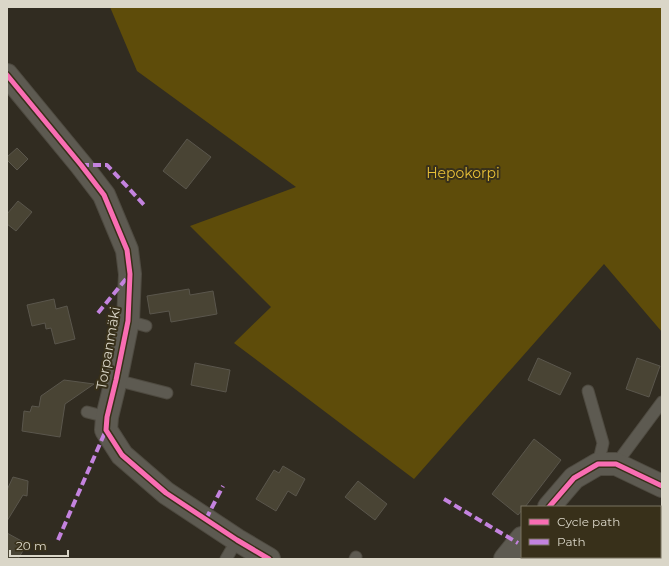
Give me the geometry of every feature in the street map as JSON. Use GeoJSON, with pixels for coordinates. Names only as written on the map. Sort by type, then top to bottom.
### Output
{"type":"FeatureCollection","features":[{"type":"Feature","properties":{"kind":"street","name":"Torpanmäki"},"geometry":{"type":"LineString","coordinates":[[7,75],[104,195],[127,250],[137,323],[116,380],[97,415],[122,455],[166,493],[237,540],[269,559]]}},
{"type":"Feature","properties":{"kind":"street"},"geometry":{"type":"LineString","coordinates":[[550,506],[574,478],[607,464],[662,486]]}},
{"type":"Feature","properties":{"kind":"street"},"geometry":{"type":"LineString","coordinates":[[505,559],[521,539]]}},
{"type":"Feature","properties":{"kind":"lane"},"geometry":{"type":"LineString","coordinates":[[116,380],[167,393]]}},
{"type":"Feature","properties":{"kind":"lane"},"geometry":{"type":"LineString","coordinates":[[588,391],[603,443],[607,464]]}},
{"type":"Feature","properties":{"kind":"lane"},"geometry":{"type":"LineString","coordinates":[[607,464],[662,402]]}},
{"type":"Feature","properties":{"kind":"lane"},"geometry":{"type":"LineString","coordinates":[[226,559],[237,540]]}},
{"type":"Feature","properties":{"kind":"green space","name":"Hepokorpi"},"geometry":{"type":"Polygon","coordinates":[[[110,7],[662,7],[662,332],[604,264],[414,479],[234,343],[271,307],[190,226],[296,187],[137,71],[110,7]]]}},
{"type":"Feature","properties":{"kind":"building"},"geometry":{"type":"Polygon","coordinates":[[[187,139],[211,157],[186,189],[163,171],[187,139]]]}},
{"type":"Feature","properties":{"kind":"building"},"geometry":{"type":"Polygon","coordinates":[[[17,148],[28,159],[17,170],[7,160],[7,157],[17,148]]]}},
{"type":"Feature","properties":{"kind":"building"},"geometry":{"type":"Polygon","coordinates":[[[18,201],[32,212],[16,231],[7,224],[7,214],[18,201]]]}},
{"type":"Feature","properties":{"kind":"building"},"geometry":{"type":"Polygon","coordinates":[[[189,289],[190,295],[213,291],[217,314],[171,322],[169,311],[150,314],[147,296],[189,289]]]}},
{"type":"Feature","properties":{"kind":"building"},"geometry":{"type":"Polygon","coordinates":[[[54,299],[56,309],[67,306],[75,339],[55,344],[51,328],[46,329],[45,323],[32,326],[27,305],[54,299]]]}},
{"type":"Feature","properties":{"kind":"building"},"geometry":{"type":"Polygon","coordinates":[[[538,358],[571,373],[560,395],[528,380],[538,358]]]}},
{"type":"Feature","properties":{"kind":"building"},"geometry":{"type":"Polygon","coordinates":[[[637,358],[660,366],[649,397],[626,389],[637,358]]]}},
{"type":"Feature","properties":{"kind":"building"},"geometry":{"type":"Polygon","coordinates":[[[195,363],[230,370],[226,392],[191,385],[195,363]]]}},
{"type":"Feature","properties":{"kind":"building"},"geometry":{"type":"Polygon","coordinates":[[[64,380],[94,384],[65,404],[60,437],[22,431],[24,411],[30,412],[32,406],[39,407],[41,396],[64,380]]]}},
{"type":"Feature","properties":{"kind":"building"},"geometry":{"type":"Polygon","coordinates":[[[534,439],[561,460],[526,506],[521,506],[521,511],[518,515],[492,494],[534,439]]]}},
{"type":"Feature","properties":{"kind":"building"},"geometry":{"type":"Polygon","coordinates":[[[283,466],[305,479],[296,496],[288,491],[276,511],[256,499],[274,470],[279,473],[283,466]]]}},
{"type":"Feature","properties":{"kind":"building"},"geometry":{"type":"Polygon","coordinates":[[[13,477],[28,481],[27,496],[23,495],[7,521],[7,490],[13,477]]]}},
{"type":"Feature","properties":{"kind":"building"},"geometry":{"type":"Polygon","coordinates":[[[358,481],[387,504],[375,520],[345,497],[358,481]]]}},
{"type":"Feature","properties":{"kind":"building"},"geometry":{"type":"Polygon","coordinates":[[[7,533],[27,544],[18,559],[7,559],[7,533]]]}},
{"type":"Feature","properties":{"kind":"marked path"},"geometry":{"type":"LineString","coordinates":[[81,165],[107,165],[146,207]]}},
{"type":"Feature","properties":{"kind":"marked path"},"geometry":{"type":"LineString","coordinates":[[98,313],[130,274]]}},
{"type":"Feature","properties":{"kind":"marked path"},"geometry":{"type":"LineString","coordinates":[[58,540],[106,430]]}},
{"type":"Feature","properties":{"kind":"marked path"},"geometry":{"type":"LineString","coordinates":[[206,519],[223,486]]}},
{"type":"Feature","properties":{"kind":"marked path"},"geometry":{"type":"LineString","coordinates":[[444,499],[518,543]]}},
{"type":"Feature","properties":{"kind":"cycle path"},"geometry":{"type":"LineString","coordinates":[[7,75],[104,195],[127,250],[130,274],[128,321],[107,417],[106,430],[122,455],[166,493],[237,540],[269,559]]}},
{"type":"Feature","properties":{"kind":"cycle path"},"geometry":{"type":"LineString","coordinates":[[550,506],[574,478],[598,464],[616,464],[662,486]]}}]}
